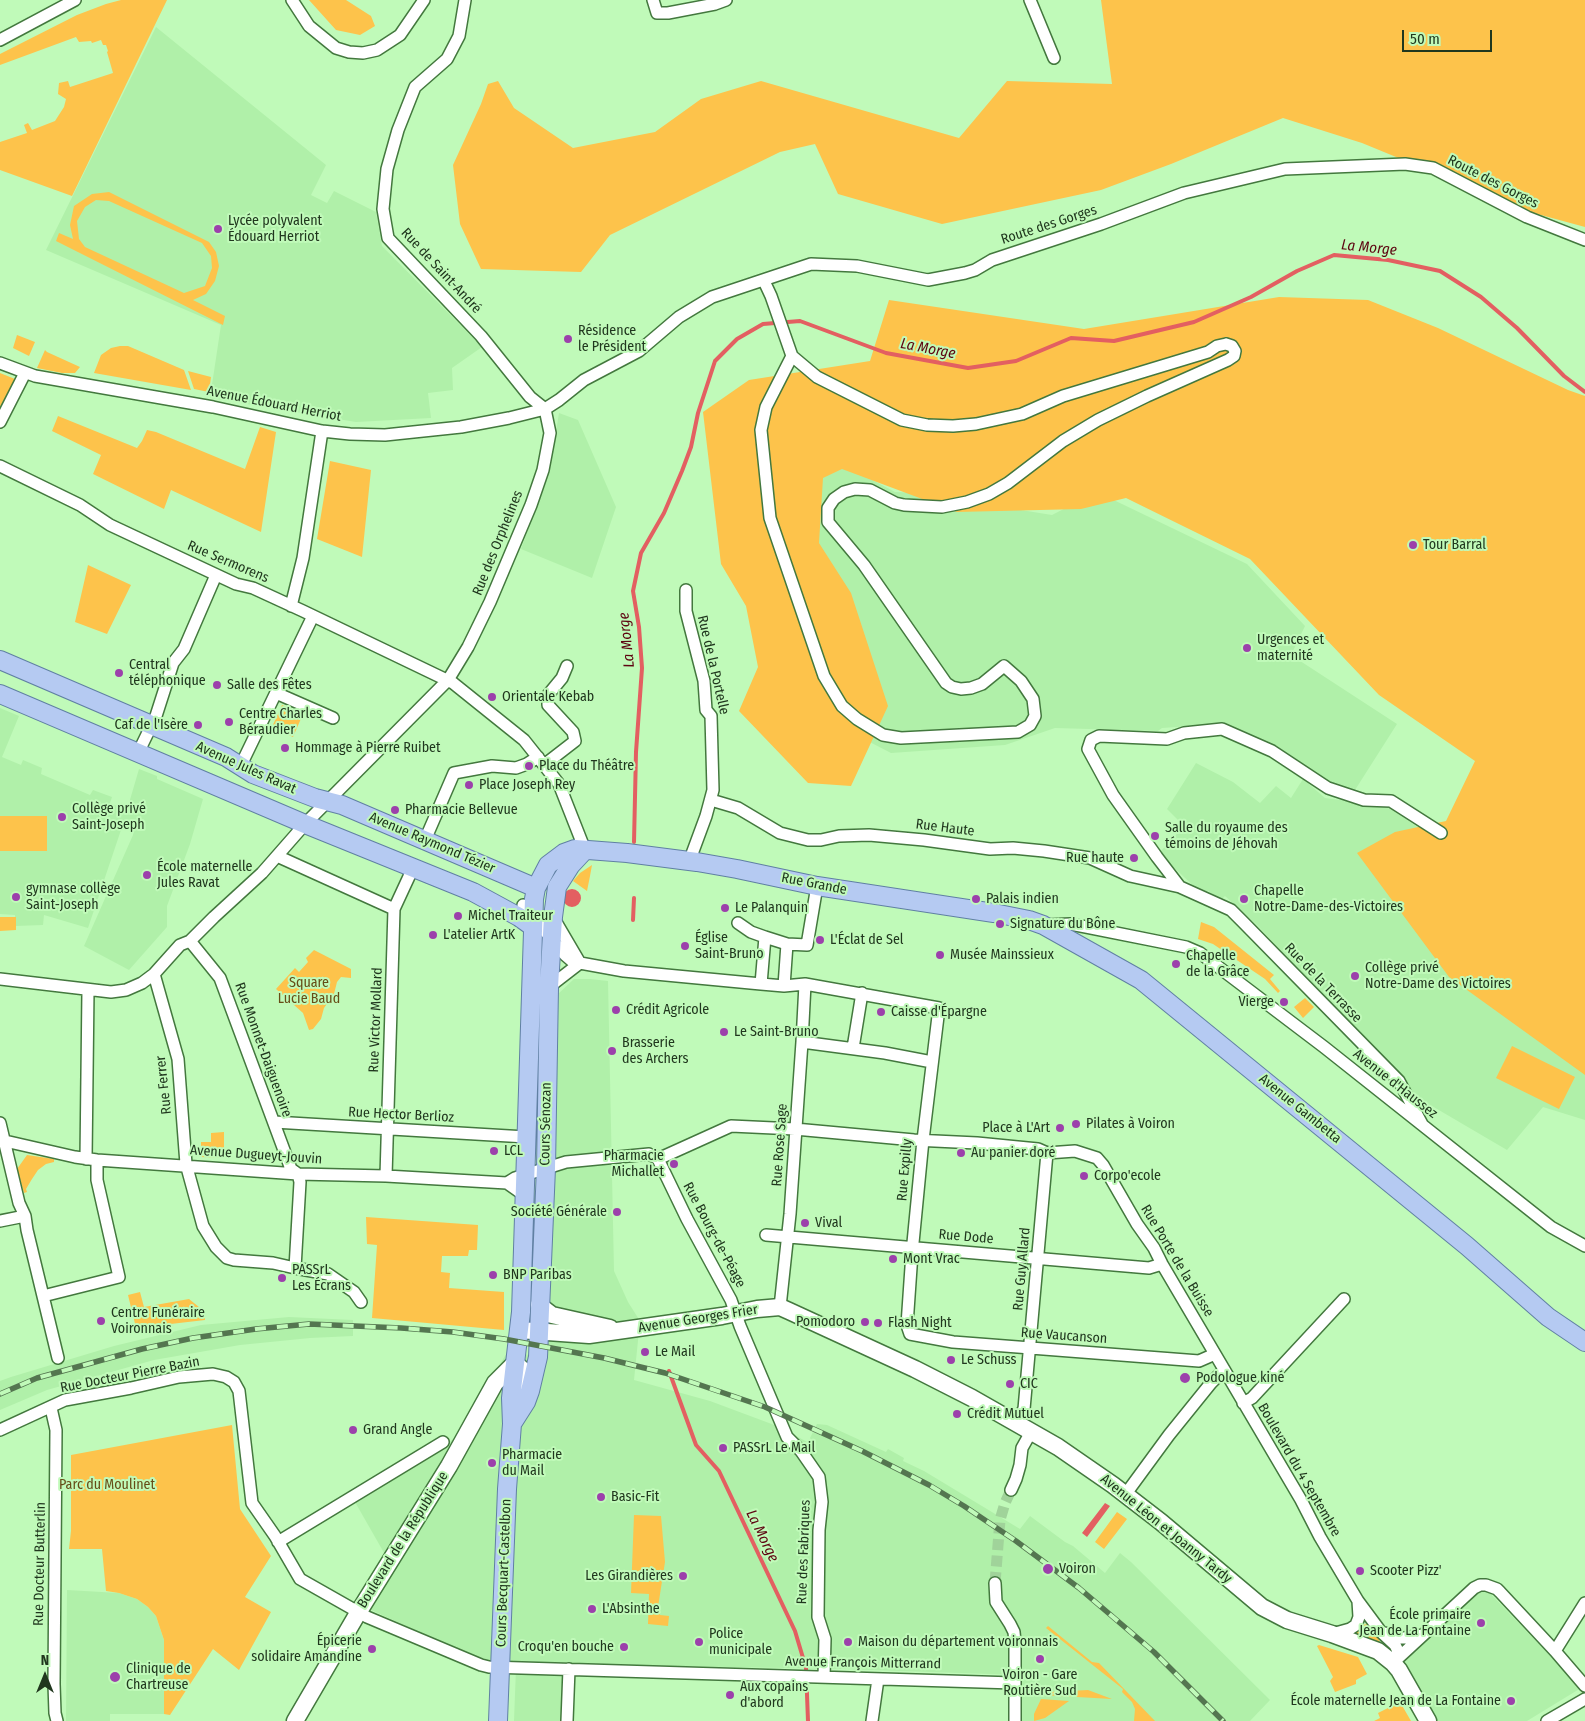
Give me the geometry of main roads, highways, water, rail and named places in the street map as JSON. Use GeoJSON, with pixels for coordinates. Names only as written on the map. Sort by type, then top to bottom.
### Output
{"type":"FeatureCollection","features":[{"type":"Feature","properties":{"kind":"main road","name":"Avenue Jules Ravat"},"geometry":{"type":"LineString","coordinates":[[0,660],[226,757],[254,774],[328,802]]}},
{"type":"Feature","properties":{"kind":"main road","name":"Avenue Jules Ravat"},"geometry":{"type":"LineString","coordinates":[[0,694],[305,824]]}},
{"type":"Feature","properties":{"kind":"main road"},"geometry":{"type":"LineString","coordinates":[[283,814],[296,813],[302,810],[306,803],[302,793]]}},
{"type":"Feature","properties":{"kind":"main road","name":"Avenue Raymond Tézier"},"geometry":{"type":"LineString","coordinates":[[328,802],[342,805],[425,840],[533,905]]}},
{"type":"Feature","properties":{"kind":"main road","name":"Avenue Raymond Tézier"},"geometry":{"type":"LineString","coordinates":[[305,824],[473,892],[519,917],[533,905]]}},
{"type":"Feature","properties":{"kind":"main road","name":"Rue Grande"},"geometry":{"type":"LineString","coordinates":[[533,905],[548,865],[564,854],[574,850],[585,850],[633,854],[737,869],[817,886],[994,913]]}},
{"type":"Feature","properties":{"kind":"main road"},"geometry":{"type":"LineString","coordinates":[[552,916],[533,905],[557,888],[571,865],[585,850]]}},
{"type":"Feature","properties":{"kind":"main road","name":"Cours Sénozan"},"geometry":{"type":"LineString","coordinates":[[538,1331],[546,1168],[551,937],[552,916],[557,888]]}},
{"type":"Feature","properties":{"kind":"main road","name":"Avenue Raymond Tézier"},"geometry":{"type":"LineString","coordinates":[[473,892],[533,905]]}},
{"type":"Feature","properties":{"kind":"main road","name":"Cours Sénozan"},"geometry":{"type":"LineString","coordinates":[[519,1330],[534,958],[533,905]]}},
{"type":"Feature","properties":{"kind":"main road","name":"Avenue Gambetta"},"geometry":{"type":"LineString","coordinates":[[994,913],[1029,920],[1140,980],[1461,1240],[1548,1316],[1585,1342]]}},
{"type":"Feature","properties":{"kind":"main road"},"geometry":{"type":"LineString","coordinates":[[528,1087],[538,1103],[536,1136],[546,1168]]}},
{"type":"Feature","properties":{"kind":"main road","name":"Cours Becquart-Castelbon"},"geometry":{"type":"LineString","coordinates":[[498,1721],[507,1489],[512,1424],[511,1398],[519,1330]]}},
{"type":"Feature","properties":{"kind":"main road","name":"Cours Becquart-Castelbon"},"geometry":{"type":"LineString","coordinates":[[512,1424],[526,1402],[530,1391],[538,1357],[538,1331]]}},
{"type":"Feature","properties":{"kind":"waterway","name":"La Morge"},"geometry":{"type":"LineString","coordinates":[[634,842],[636,752],[642,668],[639,627],[633,591],[641,553],[664,513],[682,471],[691,447],[698,413],[715,361],[737,339],[763,324],[800,321],[886,353],[968,368],[1016,361],[1071,338],[1114,341],[1194,322],[1251,297],[1297,271],[1334,255],[1388,260],[1440,271],[1481,297],[1517,328],[1564,376],[1585,392]]}},
{"type":"Feature","properties":{"kind":"waterway","name":"La Morge"},"geometry":{"type":"LineString","coordinates":[[633,920],[634,898]]}},
{"type":"Feature","properties":{"kind":"waterway","name":"La Morge"},"geometry":{"type":"LineString","coordinates":[[669,1371],[696,1445],[719,1471],[795,1631],[806,1668],[808,1721]]}},
{"type":"Feature","properties":{"kind":"tunnel"},"geometry":{"type":"LineString","coordinates":[[995,1583],[1000,1520],[1011,1490]]}},
{"type":"Feature","properties":{"kind":"railway"},"geometry":{"type":"LineString","coordinates":[[0,1394],[37,1378],[142,1349],[193,1338],[309,1324],[401,1328],[453,1332],[504,1339],[604,1358],[665,1373],[765,1407],[862,1451],[929,1485],[964,1506],[1016,1541],[1079,1588],[1154,1652],[1223,1721]]}},
{"type":"Feature","properties":{"kind":"place","name":"Lycée polyvalent Édouard Herriot"},"geometry":{"type":"Point","coordinates":[218,229]}},
{"type":"Feature","properties":{"kind":"place","name":"Résidence le Président"},"geometry":{"type":"Point","coordinates":[568,339]}},
{"type":"Feature","properties":{"kind":"place","name":"Tour Barral"},"geometry":{"type":"Point","coordinates":[1413,545]}},
{"type":"Feature","properties":{"kind":"place","name":"Urgences et maternité"},"geometry":{"type":"Point","coordinates":[1247,648]}},
{"type":"Feature","properties":{"kind":"place","name":"Central téléphonique"},"geometry":{"type":"Point","coordinates":[119,673]}},
{"type":"Feature","properties":{"kind":"place","name":"Salle des Fêtes"},"geometry":{"type":"Point","coordinates":[217,685]}},
{"type":"Feature","properties":{"kind":"place","name":"Orientale Kebab"},"geometry":{"type":"Point","coordinates":[492,697]}},
{"type":"Feature","properties":{"kind":"place","name":"Centre Charles Béraudier"},"geometry":{"type":"Point","coordinates":[229,722]}},
{"type":"Feature","properties":{"kind":"place","name":"Caf de l'Isère"},"geometry":{"type":"Point","coordinates":[198,725]}},
{"type":"Feature","properties":{"kind":"place","name":"Hommage à Pierre Ruibet"},"geometry":{"type":"Point","coordinates":[285,748]}},
{"type":"Feature","properties":{"kind":"place","name":"Place du Théâtre"},"geometry":{"type":"Point","coordinates":[529,766]}},
{"type":"Feature","properties":{"kind":"place","name":"Place Joseph Rey"},"geometry":{"type":"Point","coordinates":[469,785]}},
{"type":"Feature","properties":{"kind":"place","name":"Pharmacie Bellevue"},"geometry":{"type":"Point","coordinates":[395,810]}},
{"type":"Feature","properties":{"kind":"place","name":"Collège privé Saint-Joseph"},"geometry":{"type":"Point","coordinates":[62,817]}},
{"type":"Feature","properties":{"kind":"place","name":"Salle du royaume des témoins de Jéhovah"},"geometry":{"type":"Point","coordinates":[1155,836]}},
{"type":"Feature","properties":{"kind":"place","name":"Rue haute"},"geometry":{"type":"Point","coordinates":[1134,858]}},
{"type":"Feature","properties":{"kind":"place","name":"École maternelle Jules Ravat"},"geometry":{"type":"Point","coordinates":[147,875]}},
{"type":"Feature","properties":{"kind":"place","name":"gymnase collège Saint-Joseph"},"geometry":{"type":"Point","coordinates":[16,897]}},
{"type":"Feature","properties":{"kind":"place","name":"Palais indien"},"geometry":{"type":"Point","coordinates":[976,899]}},
{"type":"Feature","properties":{"kind":"place","name":"Chapelle Notre-Dame-des-Victoires"},"geometry":{"type":"Point","coordinates":[1244,899]}},
{"type":"Feature","properties":{"kind":"place","name":"Le Palanquin"},"geometry":{"type":"Point","coordinates":[725,908]}},
{"type":"Feature","properties":{"kind":"place","name":"Michel Traiteur"},"geometry":{"type":"Point","coordinates":[458,916]}},
{"type":"Feature","properties":{"kind":"place","name":"Signature du Bône"},"geometry":{"type":"Point","coordinates":[1000,924]}},
{"type":"Feature","properties":{"kind":"place","name":"L'atelier ArtK"},"geometry":{"type":"Point","coordinates":[433,935]}},
{"type":"Feature","properties":{"kind":"place","name":"L'Éclat de Sel"},"geometry":{"type":"Point","coordinates":[820,940]}},
{"type":"Feature","properties":{"kind":"place","name":"Église Saint-Bruno"},"geometry":{"type":"Point","coordinates":[685,946]}},
{"type":"Feature","properties":{"kind":"place","name":"Musée Mainssieux"},"geometry":{"type":"Point","coordinates":[940,955]}},
{"type":"Feature","properties":{"kind":"place","name":"Chapelle de la Grâce"},"geometry":{"type":"Point","coordinates":[1176,964]}},
{"type":"Feature","properties":{"kind":"place","name":"Collège privé Notre-Dame des Victoires"},"geometry":{"type":"Point","coordinates":[1355,976]}},
{"type":"Feature","properties":{"kind":"place","name":"Vierge"},"geometry":{"type":"Point","coordinates":[1284,1002]}},
{"type":"Feature","properties":{"kind":"place","name":"Crédit Agricole"},"geometry":{"type":"Point","coordinates":[616,1010]}},
{"type":"Feature","properties":{"kind":"place","name":"Caisse d'Épargne"},"geometry":{"type":"Point","coordinates":[881,1012]}},
{"type":"Feature","properties":{"kind":"place","name":"Le Saint-Bruno"},"geometry":{"type":"Point","coordinates":[724,1032]}},
{"type":"Feature","properties":{"kind":"place","name":"Brasserie des Archers"},"geometry":{"type":"Point","coordinates":[612,1051]}},
{"type":"Feature","properties":{"kind":"place","name":"Pilates à Voiron"},"geometry":{"type":"Point","coordinates":[1076,1124]}},
{"type":"Feature","properties":{"kind":"place","name":"Place à L'Art"},"geometry":{"type":"Point","coordinates":[1060,1128]}},
{"type":"Feature","properties":{"kind":"place","name":"LCL"},"geometry":{"type":"Point","coordinates":[494,1151]}},
{"type":"Feature","properties":{"kind":"place","name":"Au panier doré"},"geometry":{"type":"Point","coordinates":[961,1153]}},
{"type":"Feature","properties":{"kind":"place","name":"Pharmacie Michallet"},"geometry":{"type":"Point","coordinates":[674,1164]}},
{"type":"Feature","properties":{"kind":"place","name":"Corpo'ecole"},"geometry":{"type":"Point","coordinates":[1084,1176]}},
{"type":"Feature","properties":{"kind":"place","name":"Société Générale"},"geometry":{"type":"Point","coordinates":[617,1212]}},
{"type":"Feature","properties":{"kind":"place","name":"Vival"},"geometry":{"type":"Point","coordinates":[805,1223]}},
{"type":"Feature","properties":{"kind":"place","name":"Mont Vrac"},"geometry":{"type":"Point","coordinates":[893,1259]}},
{"type":"Feature","properties":{"kind":"place","name":"BNP Paribas"},"geometry":{"type":"Point","coordinates":[493,1275]}},
{"type":"Feature","properties":{"kind":"place","name":"PASSrL Les Écrans"},"geometry":{"type":"Point","coordinates":[282,1278]}},
{"type":"Feature","properties":{"kind":"place","name":"Centre Funéraire Voironnais"},"geometry":{"type":"Point","coordinates":[101,1321]}},
{"type":"Feature","properties":{"kind":"place","name":"Pomodoro"},"geometry":{"type":"Point","coordinates":[865,1322]}},
{"type":"Feature","properties":{"kind":"place","name":"Flash Night"},"geometry":{"type":"Point","coordinates":[878,1323]}},
{"type":"Feature","properties":{"kind":"place","name":"Le Mail"},"geometry":{"type":"Point","coordinates":[645,1352]}},
{"type":"Feature","properties":{"kind":"place","name":"Le Schuss"},"geometry":{"type":"Point","coordinates":[951,1360]}},
{"type":"Feature","properties":{"kind":"place","name":"Podologue kiné"},"geometry":{"type":"Point","coordinates":[1185,1378]}},
{"type":"Feature","properties":{"kind":"place","name":"CIC"},"geometry":{"type":"Point","coordinates":[1010,1384]}},
{"type":"Feature","properties":{"kind":"place","name":"Crédit Mutuel"},"geometry":{"type":"Point","coordinates":[957,1414]}},
{"type":"Feature","properties":{"kind":"place","name":"Grand Angle"},"geometry":{"type":"Point","coordinates":[353,1430]}},
{"type":"Feature","properties":{"kind":"place","name":"PASSrL Le Mail"},"geometry":{"type":"Point","coordinates":[723,1448]}},
{"type":"Feature","properties":{"kind":"place","name":"Pharmacie du Mail"},"geometry":{"type":"Point","coordinates":[492,1463]}},
{"type":"Feature","properties":{"kind":"place","name":"Basic-Fit"},"geometry":{"type":"Point","coordinates":[601,1497]}},
{"type":"Feature","properties":{"kind":"place","name":"Voiron"},"geometry":{"type":"Point","coordinates":[1048,1569]}},
{"type":"Feature","properties":{"kind":"place","name":"Scooter Pizz'"},"geometry":{"type":"Point","coordinates":[1360,1571]}},
{"type":"Feature","properties":{"kind":"place","name":"Les Girandières"},"geometry":{"type":"Point","coordinates":[683,1576]}},
{"type":"Feature","properties":{"kind":"place","name":"L'Absinthe"},"geometry":{"type":"Point","coordinates":[592,1609]}},
{"type":"Feature","properties":{"kind":"place","name":"École primaire Jean de La Fontaine"},"geometry":{"type":"Point","coordinates":[1481,1623]}},
{"type":"Feature","properties":{"kind":"place","name":"Police municipale"},"geometry":{"type":"Point","coordinates":[699,1642]}},
{"type":"Feature","properties":{"kind":"place","name":"Maison du département voironnais"},"geometry":{"type":"Point","coordinates":[848,1642]}},
{"type":"Feature","properties":{"kind":"place","name":"Croqu'en bouche"},"geometry":{"type":"Point","coordinates":[624,1647]}},
{"type":"Feature","properties":{"kind":"place","name":"Épicerie solidaire Amandine"},"geometry":{"type":"Point","coordinates":[372,1649]}},
{"type":"Feature","properties":{"kind":"place","name":"Voiron - Gare Routière Sud"},"geometry":{"type":"Point","coordinates":[1040,1659]}},
{"type":"Feature","properties":{"kind":"place","name":"Clinique de Chartreuse"},"geometry":{"type":"Point","coordinates":[115,1677]}},
{"type":"Feature","properties":{"kind":"place","name":"Aux copains d'abord"},"geometry":{"type":"Point","coordinates":[730,1695]}},
{"type":"Feature","properties":{"kind":"place","name":"École maternelle Jean de La Fontaine"},"geometry":{"type":"Point","coordinates":[1511,1701]}},
{"type":"Feature","properties":{"kind":"park label","name":"Square Lucie Baud"},"geometry":{"type":"Point","coordinates":[309,992]}},
{"type":"Feature","properties":{"kind":"park label","name":"Parc du Moulinet"},"geometry":{"type":"Point","coordinates":[107,1485]}}]}
